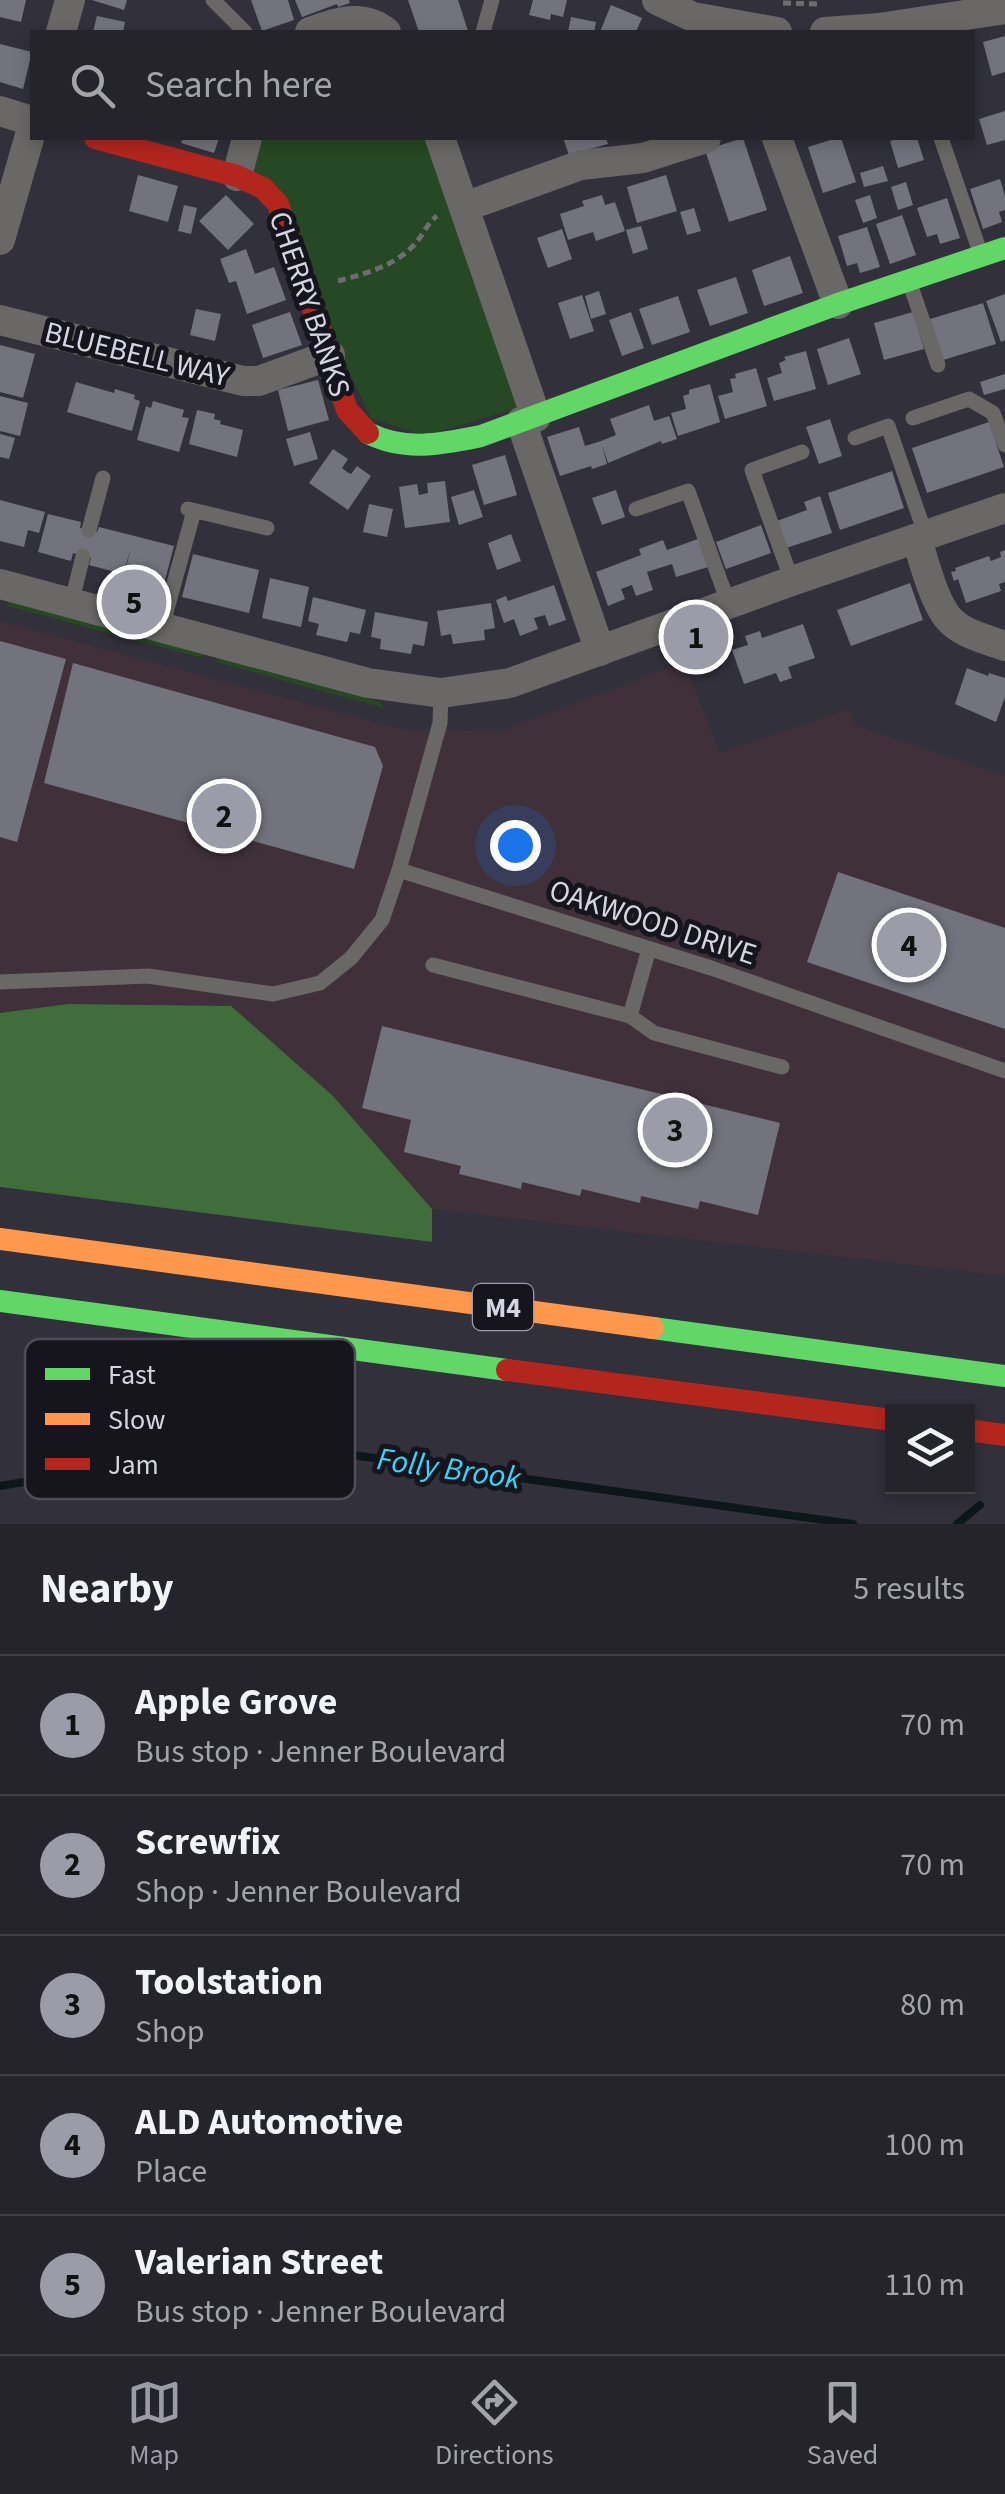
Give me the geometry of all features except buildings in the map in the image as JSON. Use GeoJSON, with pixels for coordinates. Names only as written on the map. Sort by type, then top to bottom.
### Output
{"type":"FeatureCollection","features":[{"type":"Feature","properties":{"kind":"main road","name":"CHERRY BANKS"},"geometry":{"type":"LineString","coordinates":[[103,140],[238,176],[263,188],[278,204],[348,410],[367,433],[398,444],[433,446],[481,436],[838,304],[1005,248]]}},
{"type":"Feature","properties":{"kind":"main road","name":"M4"},"geometry":{"type":"LineString","coordinates":[[0,1239],[1005,1376]]}},
{"type":"Feature","properties":{"kind":"main road","name":"M4"},"geometry":{"type":"LineString","coordinates":[[0,1301],[269,1339]]}},
{"type":"Feature","properties":{"kind":"main road","name":"M4"},"geometry":{"type":"LineString","coordinates":[[355,1351],[885,1419]]}},
{"type":"Feature","properties":{"kind":"main road"},"geometry":{"type":"LineString","coordinates":[[975,1431],[1005,1435]]}},
{"type":"Feature","properties":{"kind":"street"},"geometry":{"type":"LineString","coordinates":[[61,30],[70,0]]}},
{"type":"Feature","properties":{"kind":"street"},"geometry":{"type":"LineString","coordinates":[[657,0],[693,17],[765,30]]}},
{"type":"Feature","properties":{"kind":"street"},"geometry":{"type":"LineString","coordinates":[[852,30],[1005,9]]}},
{"type":"Feature","properties":{"kind":"street"},"geometry":{"type":"LineString","coordinates":[[317,30],[354,20],[374,23],[383,30]]}},
{"type":"Feature","properties":{"kind":"street"},"geometry":{"type":"LineString","coordinates":[[0,112],[30,123]]}},
{"type":"Feature","properties":{"kind":"street"},"geometry":{"type":"LineString","coordinates":[[0,240],[30,131]]}},
{"type":"Feature","properties":{"kind":"street"},"geometry":{"type":"LineString","coordinates":[[238,176],[246,140]]}},
{"type":"Feature","properties":{"kind":"street"},"geometry":{"type":"LineString","coordinates":[[441,140],[600,652]]}},
{"type":"Feature","properties":{"kind":"street"},"geometry":{"type":"LineString","coordinates":[[464,207],[581,165],[642,158],[700,140]]}},
{"type":"Feature","properties":{"kind":"street"},"geometry":{"type":"LineString","coordinates":[[778,140],[838,304]]}},
{"type":"Feature","properties":{"kind":"street","name":"BLUEBELL WAY"},"geometry":{"type":"LineString","coordinates":[[0,320],[243,381],[259,381],[330,356]]}},
{"type":"Feature","properties":{"kind":"street"},"geometry":{"type":"LineString","coordinates":[[0,584],[368,682],[441,693],[510,683],[1005,508]]}},
{"type":"Feature","properties":{"kind":"street"},"geometry":{"type":"LineString","coordinates":[[921,538],[942,608],[953,623],[1005,646]]}},
{"type":"Feature","properties":{"kind":"lane"},"geometry":{"type":"LineString","coordinates":[[213,0],[243,30]]}},
{"type":"Feature","properties":{"kind":"lane"},"geometry":{"type":"LineString","coordinates":[[484,30],[492,0]]}},
{"type":"Feature","properties":{"kind":"lane"},"geometry":{"type":"LineString","coordinates":[[942,140],[981,256]]}},
{"type":"Feature","properties":{"kind":"lane"},"geometry":{"type":"LineString","coordinates":[[910,282],[938,365]]}},
{"type":"Feature","properties":{"kind":"lane"},"geometry":{"type":"LineString","coordinates":[[912,418],[969,399],[993,413],[1005,445]]}},
{"type":"Feature","properties":{"kind":"lane"},"geometry":{"type":"LineString","coordinates":[[855,438],[888,426],[921,538]]}},
{"type":"Feature","properties":{"kind":"lane"},"geometry":{"type":"LineString","coordinates":[[792,581],[752,470],[802,452]]}},
{"type":"Feature","properties":{"kind":"lane"},"geometry":{"type":"LineString","coordinates":[[90,530],[104,478]]}},
{"type":"Feature","properties":{"kind":"lane"},"geometry":{"type":"LineString","coordinates":[[636,509],[688,491],[729,605]]}},
{"type":"Feature","properties":{"kind":"lane"},"geometry":{"type":"LineString","coordinates":[[162,627],[190,509],[267,528]]}},
{"type":"Feature","properties":{"kind":"lane"},"geometry":{"type":"LineString","coordinates":[[71,604],[82,556]]}},
{"type":"Feature","properties":{"kind":"lane"},"geometry":{"type":"LineString","coordinates":[[0,982],[148,976],[273,994],[320,983],[351,958],[382,920],[440,723],[441,693]]}},
{"type":"Feature","properties":{"kind":"lane","name":"OAKWOOD DRIVE"},"geometry":{"type":"LineString","coordinates":[[399,870],[762,985],[1005,1072]]}},
{"type":"Feature","properties":{"kind":"lane"},"geometry":{"type":"LineString","coordinates":[[630,1016],[650,950]]}},
{"type":"Feature","properties":{"kind":"lane"},"geometry":{"type":"LineString","coordinates":[[432,965],[630,1016],[654,1033],[782,1067]]}},
{"type":"Feature","properties":{"kind":"path"},"geometry":{"type":"LineString","coordinates":[[308,288],[369,273],[399,258],[416,244],[434,217],[464,207]]}},
{"type":"Feature","properties":{"kind":"shaded area"},"geometry":{"type":"Polygon","coordinates":[[[0,621],[401,729],[501,731],[684,662],[720,753],[849,709],[855,725],[1005,776],[1005,1276],[432,1209],[333,1096],[231,1006],[68,1004],[0,1013],[0,621]]]}},
{"type":"Feature","properties":{"kind":"green space"},"geometry":{"type":"Polygon","coordinates":[[[255,140],[428,140],[517,408],[425,436],[371,418],[248,161],[255,140]]]}},
{"type":"Feature","properties":{"kind":"green space"},"geometry":{"type":"Polygon","coordinates":[[[9,600],[204,652],[202,658],[7,606],[9,600]]]}},
{"type":"Feature","properties":{"kind":"green space"},"geometry":{"type":"Polygon","coordinates":[[[217,656],[380,702],[384,708],[216,662],[217,656]]]}},
{"type":"Feature","properties":{"kind":"green space"},"geometry":{"type":"Polygon","coordinates":[[[68,1004],[231,1006],[333,1096],[432,1209],[432,1242],[0,1187],[0,1013],[68,1004]]]}},
{"type":"Feature","properties":{"kind":"waterway","name":"Folly Brook"},"geometry":{"type":"LineString","coordinates":[[355,1455],[853,1524]]}},
{"type":"Feature","properties":{"kind":"waterway","name":"Folly Brook"},"geometry":{"type":"LineString","coordinates":[[0,1486],[25,1482]]}},
{"type":"Feature","properties":{"kind":"waterway","name":"Folly Brook"},"geometry":{"type":"LineString","coordinates":[[957,1524],[980,1505]]}},
{"type":"Feature","properties":{"kind":"traffic: fast"},"geometry":{"type":"LineString","coordinates":[[368,433],[410,444],[438,444],[481,436],[838,304],[1005,248]]}},
{"type":"Feature","properties":{"kind":"traffic: fast"},"geometry":{"type":"LineString","coordinates":[[0,1301],[279,1339]]}},
{"type":"Feature","properties":{"kind":"traffic: fast"},"geometry":{"type":"LineString","coordinates":[[653,1328],[1005,1376]]}},
{"type":"Feature","properties":{"kind":"traffic: fast"},"geometry":{"type":"LineString","coordinates":[[355,1349],[507,1370]]}},
{"type":"Feature","properties":{"kind":"traffic: slow"},"geometry":{"type":"LineString","coordinates":[[0,1239],[653,1328]]}},
{"type":"Feature","properties":{"kind":"traffic: jam"},"geometry":{"type":"LineString","coordinates":[[102,140],[237,176],[263,188],[278,204],[347,410],[368,433]]}},
{"type":"Feature","properties":{"kind":"traffic: jam"},"geometry":{"type":"LineString","coordinates":[[507,1370],[885,1419]]}},
{"type":"Feature","properties":{"kind":"traffic: jam"},"geometry":{"type":"LineString","coordinates":[[975,1431],[1005,1435]]}},
{"type":"Feature","properties":{"kind":"place","name":"Valerian Street"},"geometry":{"type":"Point","coordinates":[134,602]}},
{"type":"Feature","properties":{"kind":"place","name":"Apple Grove"},"geometry":{"type":"Point","coordinates":[696,637]}},
{"type":"Feature","properties":{"kind":"place","name":"Screwfix"},"geometry":{"type":"Point","coordinates":[224,816]}},
{"type":"Feature","properties":{"kind":"place","name":"ALD Automotive"},"geometry":{"type":"Point","coordinates":[909,945]}},
{"type":"Feature","properties":{"kind":"place","name":"Toolstation"},"geometry":{"type":"Point","coordinates":[675,1130]}}]}
